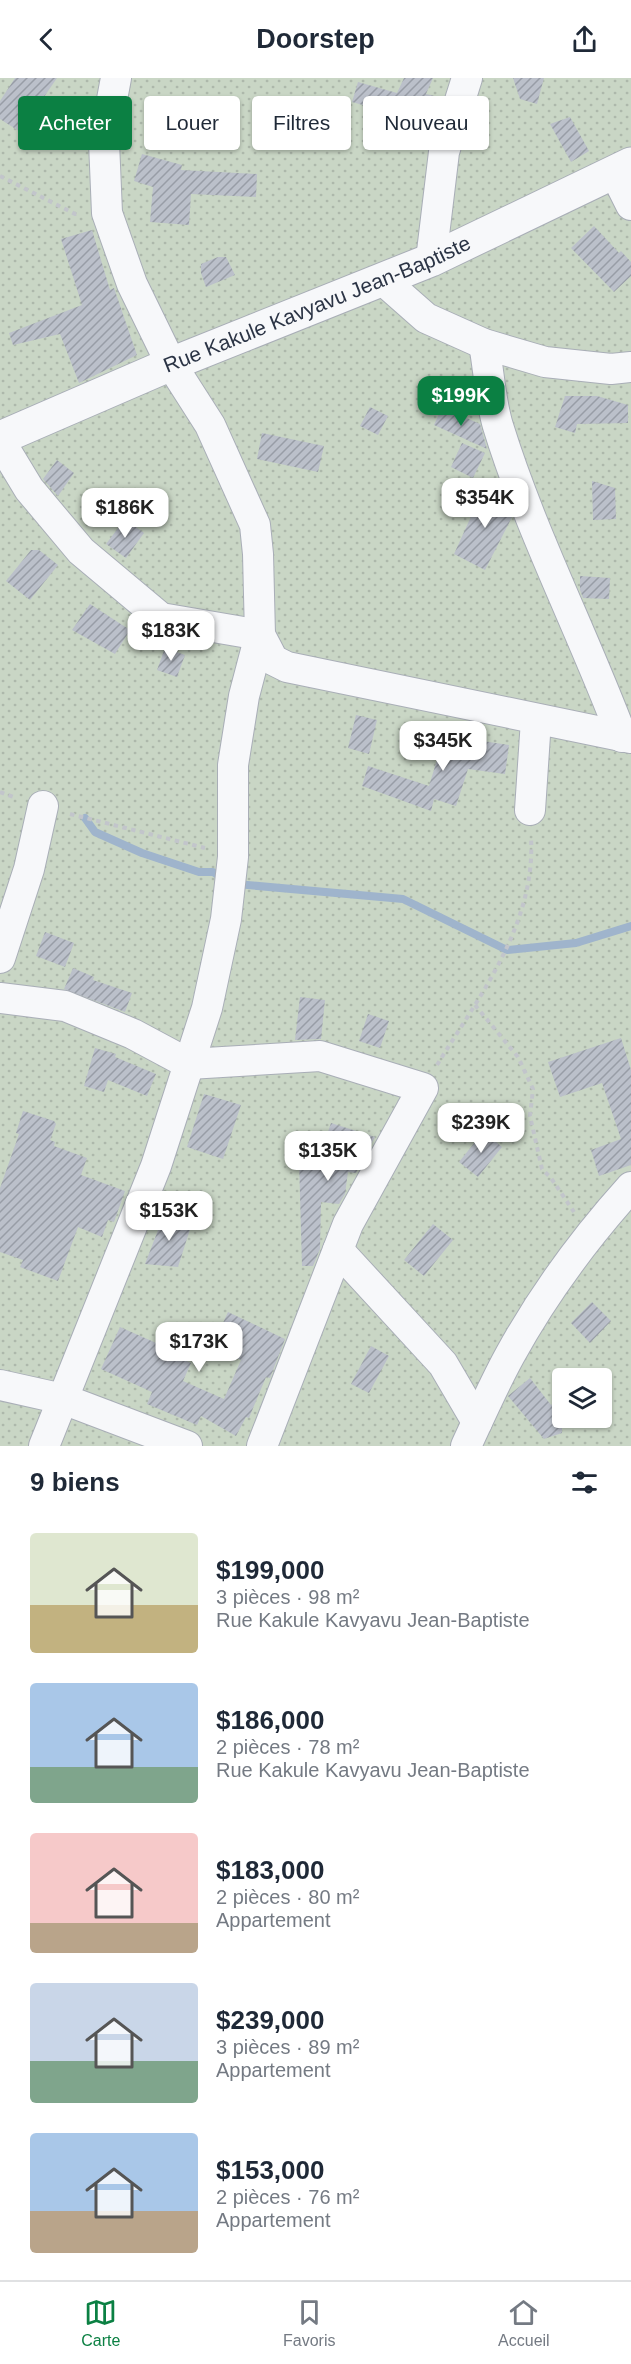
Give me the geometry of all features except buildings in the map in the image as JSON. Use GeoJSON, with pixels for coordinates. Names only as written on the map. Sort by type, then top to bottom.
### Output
{"type":"FeatureCollection","features":[{"type":"Feature","properties":{"kind":"street"},"geometry":{"type":"LineString","coordinates":[[44,1446],[156,1166],[207,1008],[226,919],[233,857],[233,765],[244,696],[260,635],[255,525],[210,425],[171,364],[132,284],[107,213],[105,142],[116,78]]}},
{"type":"Feature","properties":{"kind":"street"},"geometry":{"type":"LineString","coordinates":[[431,260],[444,152],[467,78]]}},
{"type":"Feature","properties":{"kind":"street"},"geometry":{"type":"LineString","coordinates":[[623,169],[631,205]]}},
{"type":"Feature","properties":{"kind":"street","name":"Rue Kakule Kavyavu Jean-Baptiste"},"geometry":{"type":"LineString","coordinates":[[0,440],[171,364],[431,260],[623,169]]}},
{"type":"Feature","properties":{"kind":"street"},"geometry":{"type":"LineString","coordinates":[[384,280],[426,318],[484,344],[545,362],[611,369],[631,367]]}},
{"type":"Feature","properties":{"kind":"street"},"geometry":{"type":"LineString","coordinates":[[484,344],[498,424],[544,553],[627,738]]}},
{"type":"Feature","properties":{"kind":"street"},"geometry":{"type":"LineString","coordinates":[[0,440],[29,489],[81,551],[161,618],[260,635]]}},
{"type":"Feature","properties":{"kind":"street"},"geometry":{"type":"LineString","coordinates":[[260,635],[273,660],[287,667],[627,738]]}},
{"type":"Feature","properties":{"kind":"street"},"geometry":{"type":"LineString","coordinates":[[530,810],[536,720]]}},
{"type":"Feature","properties":{"kind":"street"},"geometry":{"type":"LineString","coordinates":[[0,958],[29,869],[43,806]]}},
{"type":"Feature","properties":{"kind":"street"},"geometry":{"type":"LineString","coordinates":[[0,998],[65,1006],[133,1034],[189,1064],[320,1056],[423,1088],[348,1224],[262,1446]]}},
{"type":"Feature","properties":{"kind":"street"},"geometry":{"type":"LineString","coordinates":[[472,1434],[510,1355],[554,1285],[588,1238],[631,1187]]}},
{"type":"Feature","properties":{"kind":"street"},"geometry":{"type":"LineString","coordinates":[[338,1250],[443,1364],[472,1434]]}},
{"type":"Feature","properties":{"kind":"street"},"geometry":{"type":"LineString","coordinates":[[0,1385],[63,1399],[187,1446]]}},
{"type":"Feature","properties":{"kind":"path"},"geometry":{"type":"LineString","coordinates":[[0,176],[75,214],[107,213]]}},
{"type":"Feature","properties":{"kind":"path"},"geometry":{"type":"LineString","coordinates":[[423,1088],[495,976],[507,950],[526,892],[532,855],[530,810]]}},
{"type":"Feature","properties":{"kind":"path"},"geometry":{"type":"LineString","coordinates":[[85,818],[167,837],[233,857]]}},
{"type":"Feature","properties":{"kind":"path"},"geometry":{"type":"LineString","coordinates":[[476,1005],[518,1057],[533,1089],[530,1116],[542,1169],[551,1178],[578,1218],[588,1238]]}},
{"type":"Feature","properties":{"kind":"green space"},"geometry":{"type":"Polygon","coordinates":[[[0,78],[631,78],[631,1446],[0,1446],[0,78]]]}},
{"type":"Feature","properties":{"kind":"waterway"},"geometry":{"type":"LineString","coordinates":[[85,818],[95,832],[142,853],[199,872],[213,872],[224,879]]}},
{"type":"Feature","properties":{"kind":"waterway"},"geometry":{"type":"LineString","coordinates":[[236,884],[403,899],[507,950],[576,943],[631,926]]}}]}
